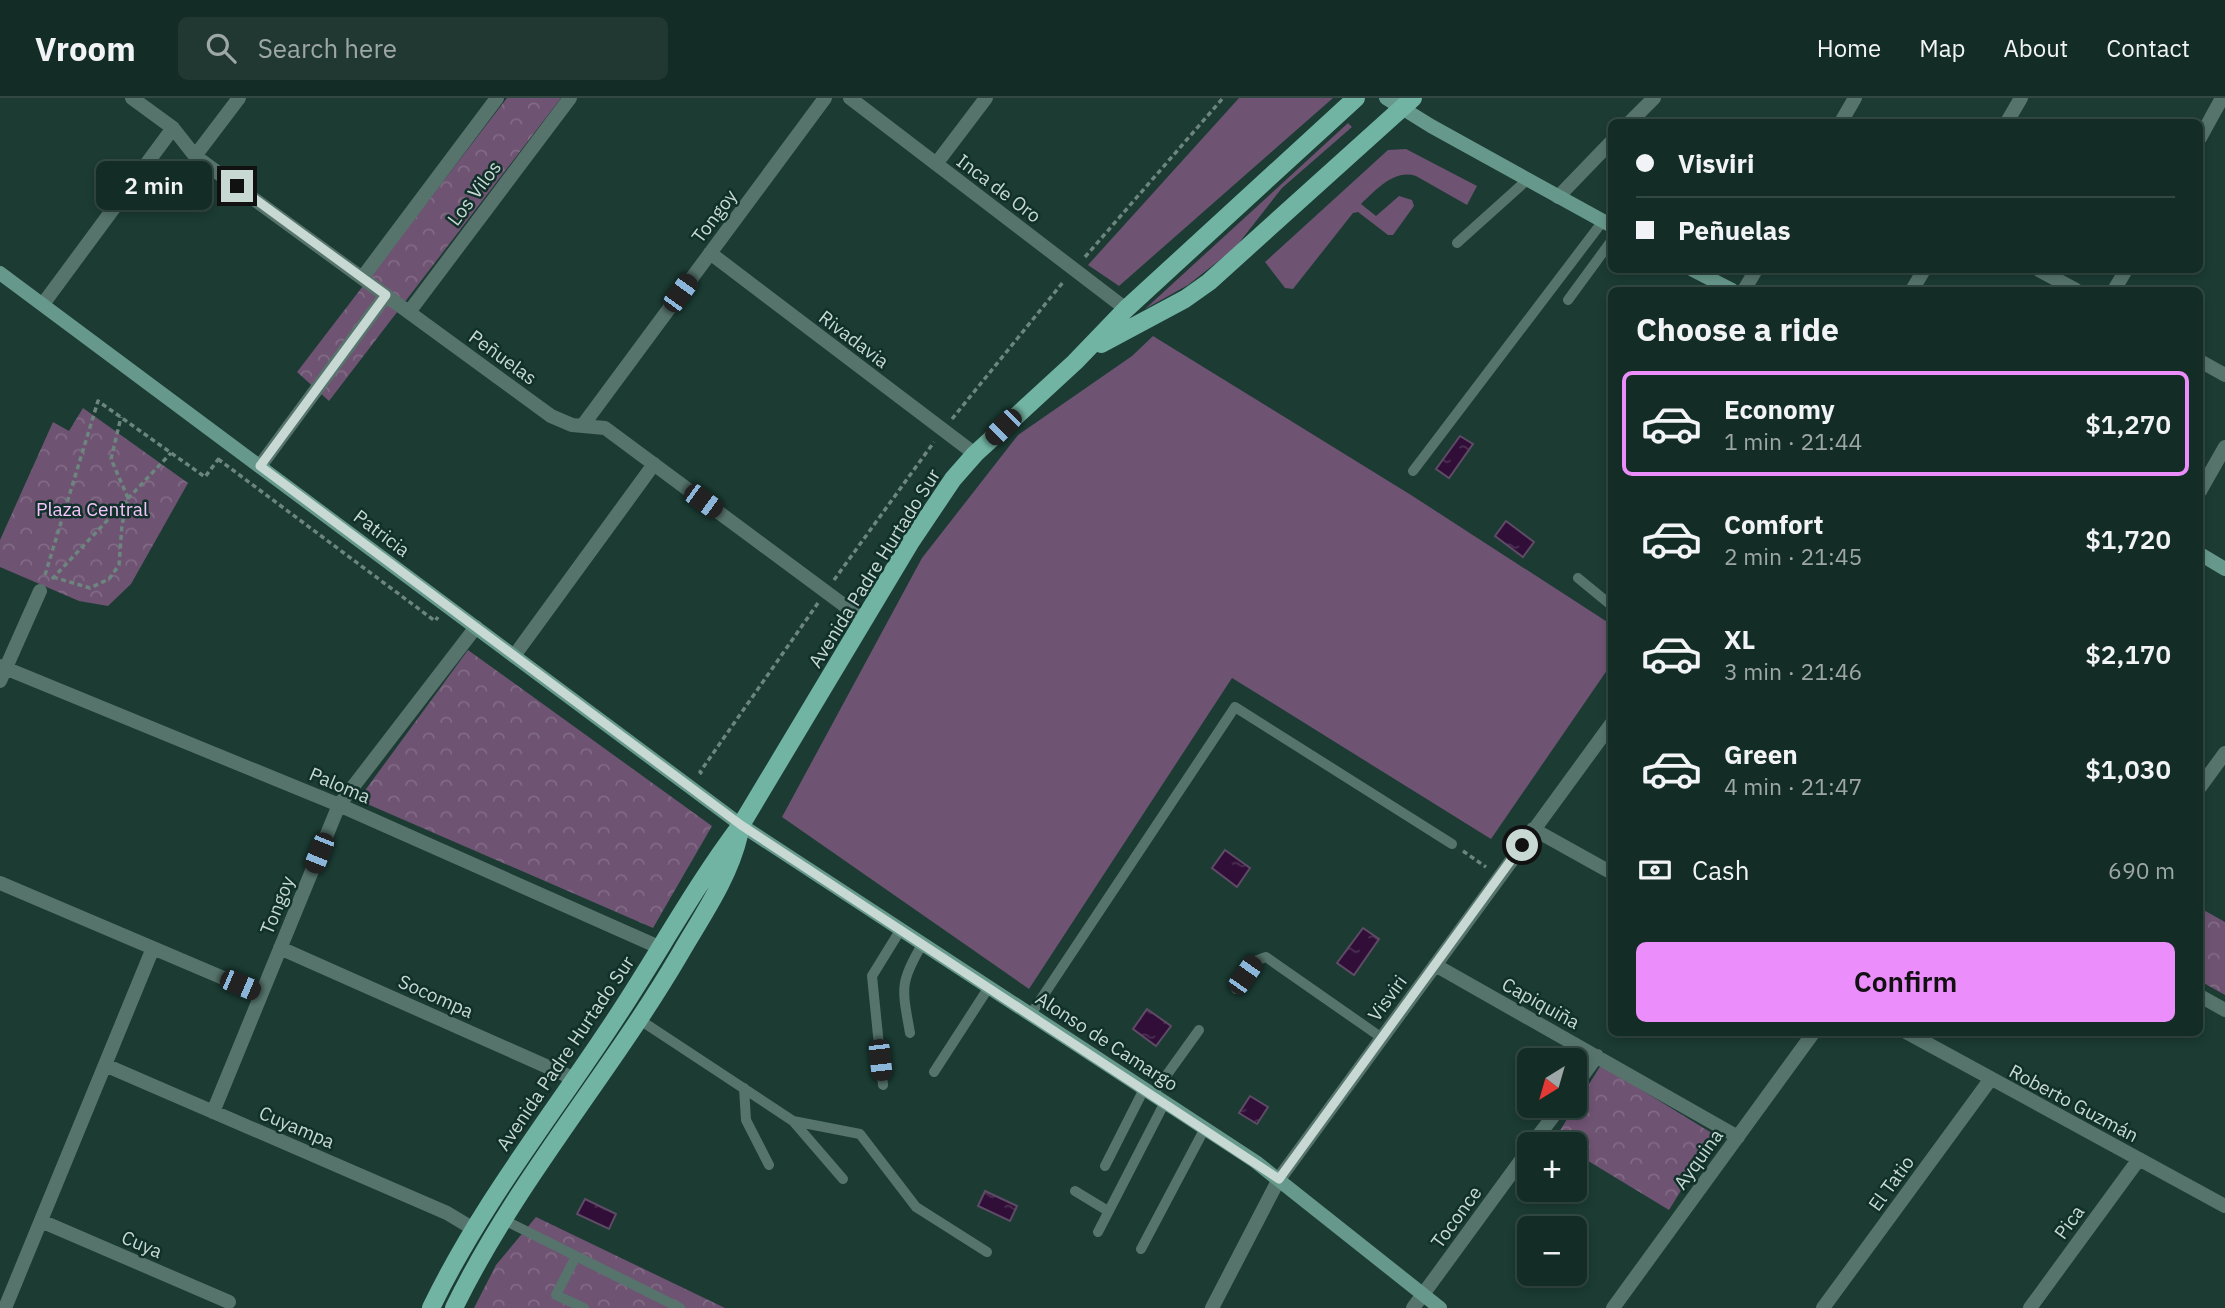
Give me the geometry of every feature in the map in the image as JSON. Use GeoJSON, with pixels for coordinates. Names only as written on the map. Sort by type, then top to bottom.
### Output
{"type":"FeatureCollection","features":[{"type":"Feature","properties":{"kind":"main road","name":"Avenida Padre Hurtado Sur"},"geometry":{"type":"LineString","coordinates":[[431,1308],[472,1228],[575,1079],[662,947],[715,860],[741,825],[935,504],[975,454],[1075,362],[1126,309],[1356,98]]}},
{"type":"Feature","properties":{"kind":"main road","name":"Avenida Padre Hurtado Sur"},"geometry":{"type":"LineString","coordinates":[[1075,362],[1112,336],[1185,299],[1209,282],[1408,104]]}},
{"type":"Feature","properties":{"kind":"main road","name":"Avenida Padre Hurtado Sur"},"geometry":{"type":"LineString","coordinates":[[454,1308],[502,1219],[640,1020],[719,886],[731,859],[741,825]]}},
{"type":"Feature","properties":{"kind":"street","name":"Peñuelas"},"geometry":{"type":"LineString","coordinates":[[132,98],[173,128],[195,156],[551,416],[563,422],[606,428],[864,620]]}},
{"type":"Feature","properties":{"kind":"street"},"geometry":{"type":"LineString","coordinates":[[195,156],[239,98]]}},
{"type":"Feature","properties":{"kind":"street","name":"Los Vilos"},"geometry":{"type":"LineString","coordinates":[[362,278],[497,98]]}},
{"type":"Feature","properties":{"kind":"street","name":"Los Vilos"},"geometry":{"type":"LineString","coordinates":[[409,312],[570,98]]}},
{"type":"Feature","properties":{"kind":"street","name":"Tongoy"},"geometry":{"type":"LineString","coordinates":[[583,425],[825,98]]}},
{"type":"Feature","properties":{"kind":"street","name":"Inca de Oro"},"geometry":{"type":"LineString","coordinates":[[850,98],[1126,309]]}},
{"type":"Feature","properties":{"kind":"street"},"geometry":{"type":"LineString","coordinates":[[936,164],[986,98]]}},
{"type":"Feature","properties":{"kind":"street"},"geometry":{"type":"LineString","coordinates":[[1386,98],[1408,104],[1527,180],[1607,223]]}},
{"type":"Feature","properties":{"kind":"street"},"geometry":{"type":"LineString","coordinates":[[1633,119],[1654,98]]}},
{"type":"Feature","properties":{"kind":"street"},"geometry":{"type":"LineString","coordinates":[[1843,119],[1855,98]]}},
{"type":"Feature","properties":{"kind":"street"},"geometry":{"type":"LineString","coordinates":[[2009,119],[2021,98]]}},
{"type":"Feature","properties":{"kind":"street"},"geometry":{"type":"LineString","coordinates":[[2203,133],[2222,98]]}},
{"type":"Feature","properties":{"kind":"street"},"geometry":{"type":"LineString","coordinates":[[43,304],[173,128]]}},
{"type":"Feature","properties":{"kind":"street"},"geometry":{"type":"LineString","coordinates":[[1558,197],[1608,145]]}},
{"type":"Feature","properties":{"kind":"street","name":"Rivadavia"},"geometry":{"type":"LineString","coordinates":[[710,253],[975,454]]}},
{"type":"Feature","properties":{"kind":"street","name":"Patricia"},"geometry":{"type":"LineString","coordinates":[[0,273],[741,825]]}},
{"type":"Feature","properties":{"kind":"street"},"geometry":{"type":"LineString","coordinates":[[1699,273],[1726,287]]}},
{"type":"Feature","properties":{"kind":"street"},"geometry":{"type":"LineString","coordinates":[[2045,273],[2070,287]]}},
{"type":"Feature","properties":{"kind":"street"},"geometry":{"type":"LineString","coordinates":[[260,466],[386,295]]}},
{"type":"Feature","properties":{"kind":"street"},"geometry":{"type":"LineString","coordinates":[[2203,363],[2225,375]]}},
{"type":"Feature","properties":{"kind":"street"},"geometry":{"type":"LineString","coordinates":[[2203,486],[2225,447]]}},
{"type":"Feature","properties":{"kind":"street"},"geometry":{"type":"LineString","coordinates":[[514,656],[654,464]]}},
{"type":"Feature","properties":{"kind":"street"},"geometry":{"type":"LineString","coordinates":[[2203,556],[2225,569]]}},
{"type":"Feature","properties":{"kind":"street"},"geometry":{"type":"LineString","coordinates":[[2,671],[40,591]]}},
{"type":"Feature","properties":{"kind":"street","name":"Tongoy"},"geometry":{"type":"LineString","coordinates":[[213,1112],[339,805],[476,627]]}},
{"type":"Feature","properties":{"kind":"street","name":"Paloma"},"geometry":{"type":"LineString","coordinates":[[2,671],[339,805],[662,947]]}},
{"type":"Feature","properties":{"kind":"street","name":"Visviri"},"geometry":{"type":"LineString","coordinates":[[1212,1308],[1279,1179],[1608,728]]}},
{"type":"Feature","properties":{"kind":"street"},"geometry":{"type":"LineString","coordinates":[[2203,783],[2225,753]]}},
{"type":"Feature","properties":{"kind":"street","name":"Alonso de Camargo"},"geometry":{"type":"LineString","coordinates":[[741,825],[1279,1179],[1440,1308]]}},
{"type":"Feature","properties":{"kind":"street"},"geometry":{"type":"LineString","coordinates":[[1533,829],[1608,871]]}},
{"type":"Feature","properties":{"kind":"street"},"geometry":{"type":"LineString","coordinates":[[0,883],[261,994]]}},
{"type":"Feature","properties":{"kind":"street"},"geometry":{"type":"LineString","coordinates":[[5,1308],[153,948]]}},
{"type":"Feature","properties":{"kind":"street","name":"Socompa"},"geometry":{"type":"LineString","coordinates":[[280,948],[575,1079]]}},
{"type":"Feature","properties":{"kind":"street","name":"Capiquiña"},"geometry":{"type":"LineString","coordinates":[[1435,965],[1738,1137]]}},
{"type":"Feature","properties":{"kind":"street"},"geometry":{"type":"LineString","coordinates":[[2203,998],[2225,1010]]}},
{"type":"Feature","properties":{"kind":"street","name":"Ayquina"},"geometry":{"type":"LineString","coordinates":[[1613,1308],[1811,1036]]}},
{"type":"Feature","properties":{"kind":"street","name":"Roberto Guzmán"},"geometry":{"type":"LineString","coordinates":[[1913,1036],[2225,1206]]}},
{"type":"Feature","properties":{"kind":"street"},"geometry":{"type":"LineString","coordinates":[[1587,1070],[1597,1056]]}},
{"type":"Feature","properties":{"kind":"street","name":"Cuyampa"},"geometry":{"type":"LineString","coordinates":[[105,1065],[447,1213],[472,1228]]}},
{"type":"Feature","properties":{"kind":"street","name":"El Tatio"},"geometry":{"type":"LineString","coordinates":[[1823,1308],[1990,1080]]}},
{"type":"Feature","properties":{"kind":"street","name":"Pica"},"geometry":{"type":"LineString","coordinates":[[2030,1308],[2139,1159]]}},
{"type":"Feature","properties":{"kind":"street","name":"Toconce"},"geometry":{"type":"LineString","coordinates":[[1413,1308],[1517,1166]]}},
{"type":"Feature","properties":{"kind":"street","name":"Cuya"},"geometry":{"type":"LineString","coordinates":[[41,1221],[229,1302]]}},
{"type":"Feature","properties":{"kind":"lane"},"geometry":{"type":"LineString","coordinates":[[1457,243],[1527,180]]}},
{"type":"Feature","properties":{"kind":"lane"},"geometry":{"type":"LineString","coordinates":[[1413,471],[1607,223]]}},
{"type":"Feature","properties":{"kind":"lane"},"geometry":{"type":"LineString","coordinates":[[1568,300],[1608,245]]}},
{"type":"Feature","properties":{"kind":"lane"},"geometry":{"type":"LineString","coordinates":[[1578,578],[1608,603]]}},
{"type":"Feature","properties":{"kind":"lane"},"geometry":{"type":"LineString","coordinates":[[1031,1014],[1235,706],[1452,844]]}},
{"type":"Feature","properties":{"kind":"lane"},"geometry":{"type":"LineString","coordinates":[[883,1085],[872,976],[901,929]]}},
{"type":"Feature","properties":{"kind":"lane"},"geometry":{"type":"LineString","coordinates":[[910,1033],[903,992],[904,974],[923,943]]}},
{"type":"Feature","properties":{"kind":"lane"},"geometry":{"type":"LineString","coordinates":[[1236,989],[1255,961],[1266,957],[1382,1038]]}},
{"type":"Feature","properties":{"kind":"lane"},"geometry":{"type":"LineString","coordinates":[[934,1072],[989,986]]}},
{"type":"Feature","properties":{"kind":"lane"},"geometry":{"type":"LineString","coordinates":[[640,1020],[793,1121],[843,1179]]}},
{"type":"Feature","properties":{"kind":"lane"},"geometry":{"type":"LineString","coordinates":[[1105,1166],[1199,1030]]}},
{"type":"Feature","properties":{"kind":"lane"},"geometry":{"type":"LineString","coordinates":[[744,1088],[746,1121],[769,1165]]}},
{"type":"Feature","properties":{"kind":"lane"},"geometry":{"type":"LineString","coordinates":[[1098,1232],[1154,1095]]}},
{"type":"Feature","properties":{"kind":"lane"},"geometry":{"type":"LineString","coordinates":[[793,1121],[860,1134],[916,1207],[987,1252]]}},
{"type":"Feature","properties":{"kind":"lane"},"geometry":{"type":"LineString","coordinates":[[1141,1249],[1205,1128]]}},
{"type":"Feature","properties":{"kind":"lane"},"geometry":{"type":"LineString","coordinates":[[1075,1191],[1108,1211]]}},
{"type":"Feature","properties":{"kind":"lane"},"geometry":{"type":"LineString","coordinates":[[502,1219],[560,1247],[575,1258],[680,1308]]}},
{"type":"Feature","properties":{"kind":"lane"},"geometry":{"type":"LineString","coordinates":[[575,1258],[556,1295],[584,1308]]}},
{"type":"Feature","properties":{"kind":"path"},"geometry":{"type":"LineString","coordinates":[[708,780],[699,772],[942,430],[1074,269],[1223,98]]}},
{"type":"Feature","properties":{"kind":"path"},"geometry":{"type":"LineString","coordinates":[[40,591],[98,401],[205,477],[230,444]]}},
{"type":"Feature","properties":{"kind":"path"},"geometry":{"type":"LineString","coordinates":[[54,577],[90,588],[109,579],[119,565],[122,525],[128,498],[111,459],[121,417]]}},
{"type":"Feature","properties":{"kind":"path"},"geometry":{"type":"LineString","coordinates":[[40,591],[171,453]]}},
{"type":"Feature","properties":{"kind":"path"},"geometry":{"type":"LineString","coordinates":[[1452,844],[1499,876]]}},
{"type":"Feature","properties":{"kind":"green space"},"geometry":{"type":"Polygon","coordinates":[[[507,98],[561,98],[329,401],[297,372],[507,98]]]}},
{"type":"Feature","properties":{"kind":"green space"},"geometry":{"type":"Polygon","coordinates":[[[1239,98],[1333,98],[1119,286],[1088,265],[1239,98]]]}},
{"type":"Feature","properties":{"kind":"green space"},"geometry":{"type":"Polygon","coordinates":[[[1348,123],[1352,127],[1282,188],[1235,248],[1188,285],[1145,309],[1348,123]]]}},
{"type":"Feature","properties":{"kind":"green space"},"geometry":{"type":"Polygon","coordinates":[[[1406,149],[1477,186],[1467,205],[1416,176],[1400,175],[1393,178],[1361,204],[1376,216],[1399,196],[1412,200],[1414,206],[1393,235],[1388,235],[1358,212],[1353,213],[1293,289],[1285,288],[1265,262],[1388,150],[1406,149]]]}},
{"type":"Feature","properties":{"kind":"green space"},"geometry":{"type":"Polygon","coordinates":[[[1153,336],[1411,495],[1608,622],[1608,669],[1491,839],[1232,678],[1029,989],[782,817],[922,558],[1018,435],[1132,356],[1153,336]]]}},
{"type":"Feature","properties":{"kind":"green space","name":"Plaza Central"},"geometry":{"type":"Polygon","coordinates":[[[83,408],[188,483],[131,584],[108,606],[79,601],[0,567],[0,540],[53,422],[69,431],[83,408]]]}},
{"type":"Feature","properties":{"kind":"green space"},"geometry":{"type":"Polygon","coordinates":[[[468,650],[712,826],[653,928],[358,800],[468,650]]]}},
{"type":"Feature","properties":{"kind":"green space"},"geometry":{"type":"Polygon","coordinates":[[[2203,910],[2225,922],[2225,995],[2203,983],[2203,910]]]}},
{"type":"Feature","properties":{"kind":"green space"},"geometry":{"type":"Polygon","coordinates":[[[1601,1065],[1715,1135],[1669,1210],[1587,1160],[1587,1132],[1559,1132],[1568,1118],[1587,1118],[1587,1087],[1601,1065]]]}},
{"type":"Feature","properties":{"kind":"green space"},"geometry":{"type":"Polygon","coordinates":[[[536,1217],[725,1308],[474,1308],[496,1265],[536,1217]]]}},
{"type":"Feature","properties":{"kind":"water"},"geometry":{"type":"Polygon","coordinates":[[[1460,436],[1473,444],[1449,478],[1436,469],[1460,436]]]}},
{"type":"Feature","properties":{"kind":"water"},"geometry":{"type":"Polygon","coordinates":[[[1506,521],[1534,542],[1523,557],[1495,536],[1506,521]]]}},
{"type":"Feature","properties":{"kind":"water"},"geometry":{"type":"Polygon","coordinates":[[[1225,850],[1250,868],[1237,887],[1212,868],[1225,850]]]}},
{"type":"Feature","properties":{"kind":"water"},"geometry":{"type":"Polygon","coordinates":[[[1363,928],[1379,939],[1354,975],[1337,963],[1363,928]]]}},
{"type":"Feature","properties":{"kind":"water"},"geometry":{"type":"Polygon","coordinates":[[[1147,1009],[1171,1026],[1156,1046],[1133,1029],[1147,1009]]]}},
{"type":"Feature","properties":{"kind":"water"},"geometry":{"type":"Polygon","coordinates":[[[1250,1096],[1268,1107],[1257,1124],[1239,1113],[1250,1096]]]}},
{"type":"Feature","properties":{"kind":"water"},"geometry":{"type":"Polygon","coordinates":[[[985,1191],[1017,1206],[1010,1221],[978,1206],[985,1191]]]}},
{"type":"Feature","properties":{"kind":"water"},"geometry":{"type":"Polygon","coordinates":[[[585,1199],[616,1214],[609,1229],[577,1214],[585,1199]]]}},
{"type":"Feature","properties":{"kind":"route"},"geometry":{"type":"LineString","coordinates":[[237,186],[386,295],[260,466],[741,825],[1279,1179],[1522,845]]}}]}
